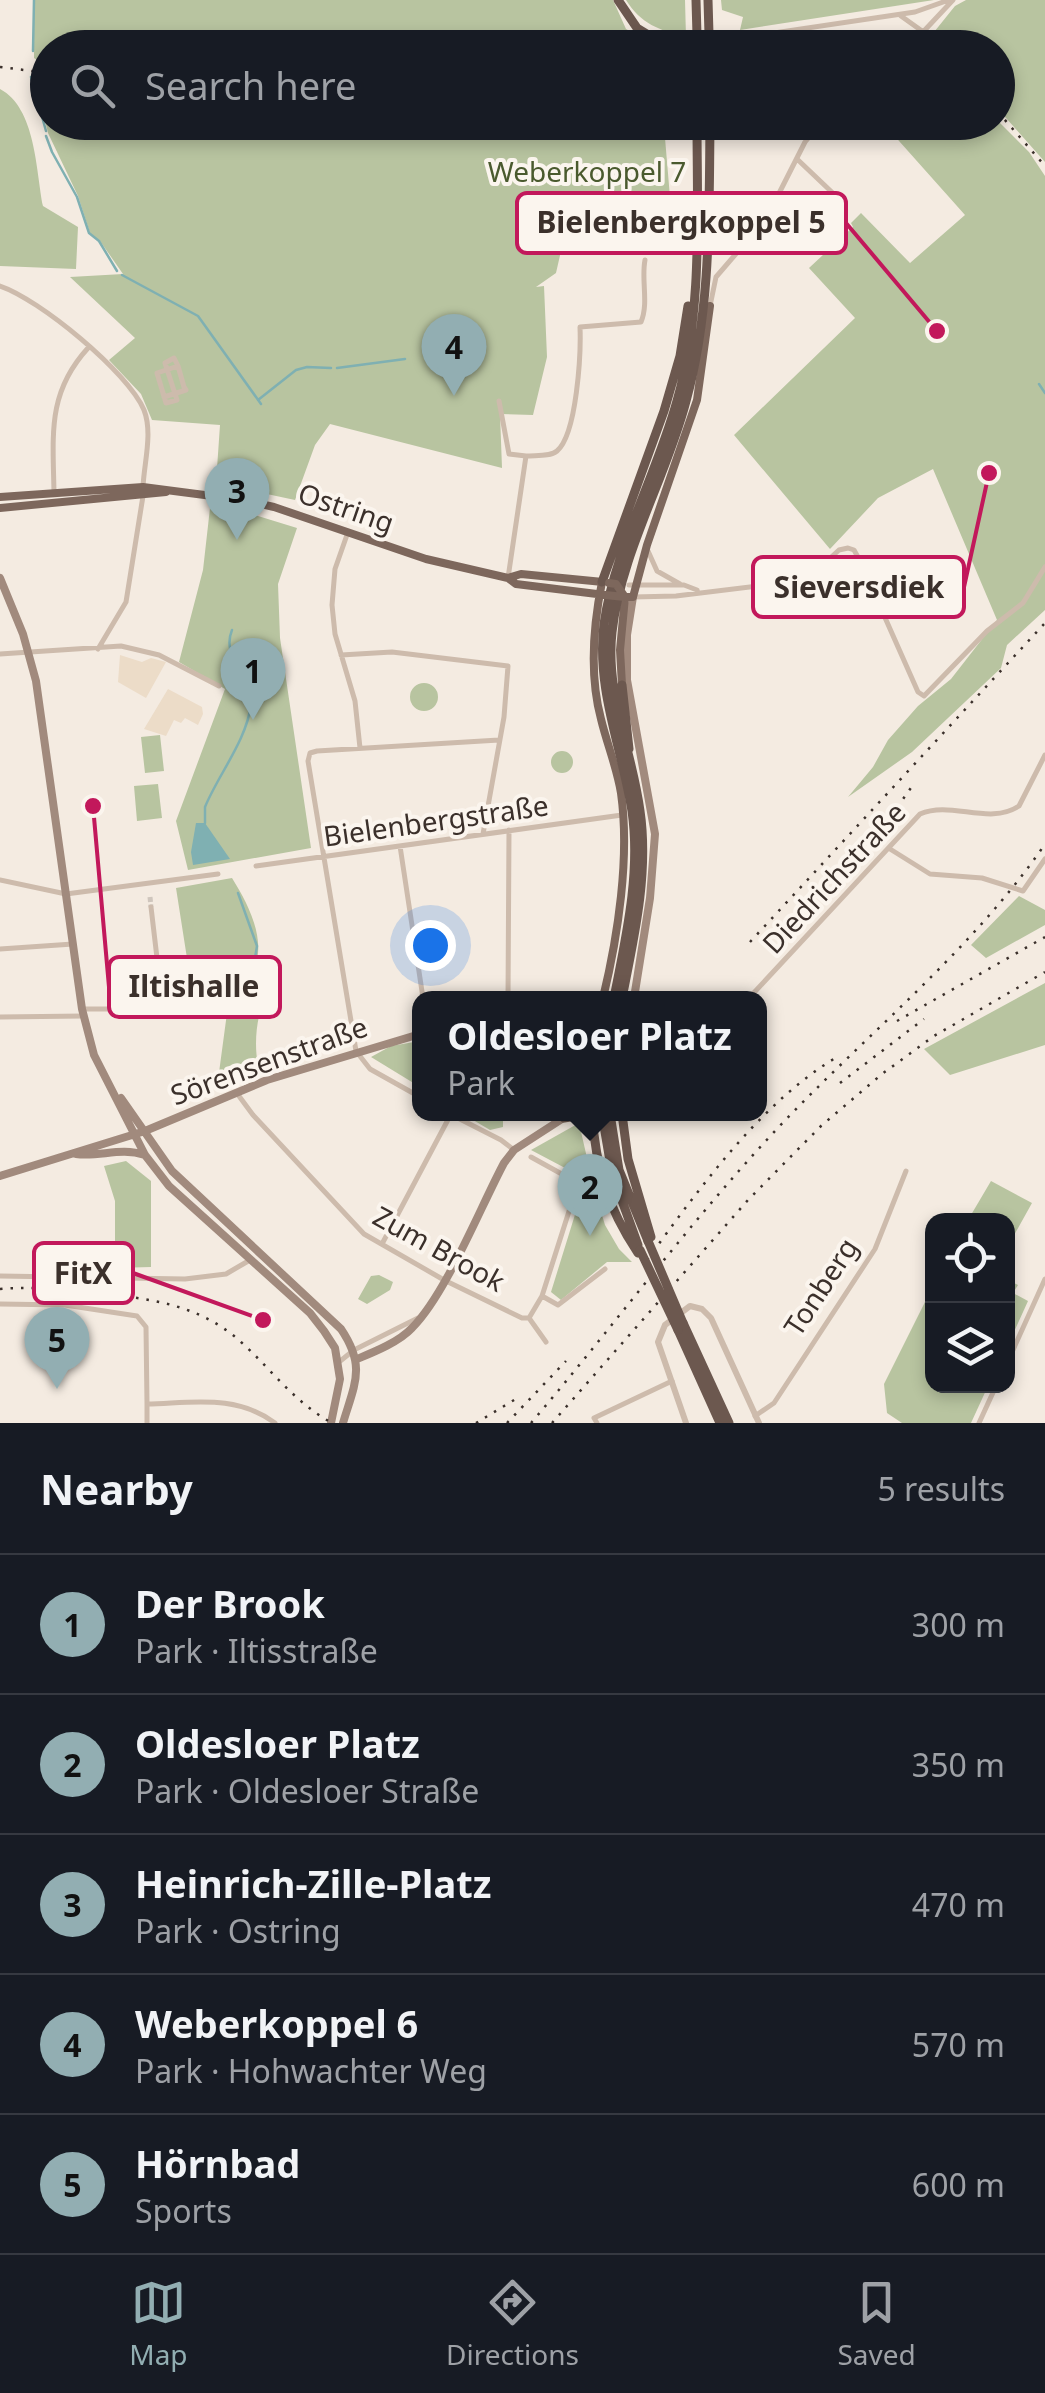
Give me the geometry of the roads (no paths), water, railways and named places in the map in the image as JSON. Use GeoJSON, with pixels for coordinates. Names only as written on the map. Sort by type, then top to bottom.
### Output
{"type":"FeatureCollection","features":[{"type":"Feature","properties":{"kind":"highway"},"geometry":{"type":"LineString","coordinates":[[618,0],[640,30]]}},
{"type":"Feature","properties":{"kind":"highway"},"geometry":{"type":"LineString","coordinates":[[696,0],[697,30]]}},
{"type":"Feature","properties":{"kind":"highway"},"geometry":{"type":"LineString","coordinates":[[708,0],[710,30]]}},
{"type":"Feature","properties":{"kind":"highway"},"geometry":{"type":"LineString","coordinates":[[619,991],[633,883],[634,831],[609,713],[603,647],[609,600],[638,540],[678,398],[691,336],[697,239],[697,140]]}},
{"type":"Feature","properties":{"kind":"highway"},"geometry":{"type":"LineString","coordinates":[[620,991],[642,864],[641,816],[613,684],[612,636],[617,600],[687,400],[707,262],[710,140]]}},
{"type":"Feature","properties":{"kind":"highway"},"geometry":{"type":"LineString","coordinates":[[709,212],[718,228],[730,238],[741,239],[759,227]]}},
{"type":"Feature","properties":{"kind":"highway"},"geometry":{"type":"LineString","coordinates":[[609,583],[685,331],[697,239]]}},
{"type":"Feature","properties":{"kind":"highway"},"geometry":{"type":"LineString","coordinates":[[707,262],[710,306]]}},
{"type":"Feature","properties":{"kind":"highway"},"geometry":{"type":"LineString","coordinates":[[624,680],[628,757]]}},
{"type":"Feature","properties":{"kind":"highway"},"geometry":{"type":"LineString","coordinates":[[620,791],[634,831]]}},
{"type":"Feature","properties":{"kind":"highway"},"geometry":{"type":"LineString","coordinates":[[593,1121],[609,1203],[639,1251],[728,1423]]}},
{"type":"Feature","properties":{"kind":"highway"},"geometry":{"type":"LineString","coordinates":[[603,1121],[612,1173],[631,1215],[649,1239]]}},
{"type":"Feature","properties":{"kind":"highway"},"geometry":{"type":"LineString","coordinates":[[611,1121],[639,1251]]}},
{"type":"Feature","properties":{"kind":"highway"},"geometry":{"type":"LineString","coordinates":[[623,1121],[628,1158],[653,1252],[718,1423]]}},
{"type":"Feature","properties":{"kind":"main road"},"geometry":{"type":"LineString","coordinates":[[635,991],[650,898],[655,834],[620,650],[628,600],[639,569],[638,540],[697,400],[710,306]]}},
{"type":"Feature","properties":{"kind":"main road","name":"Ostring"},"geometry":{"type":"LineString","coordinates":[[0,508],[143,491]]}},
{"type":"Feature","properties":{"kind":"main road","name":"Ostring"},"geometry":{"type":"LineString","coordinates":[[0,496],[143,491],[265,504],[444,564],[508,578],[516,584],[628,600]]}},
{"type":"Feature","properties":{"kind":"main road","name":"Ostring"},"geometry":{"type":"LineString","coordinates":[[508,578],[521,574],[609,583]]}},
{"type":"Feature","properties":{"kind":"main road"},"geometry":{"type":"LineString","coordinates":[[0,578],[30,655],[42,714],[82,1012],[94,1054],[145,1155],[169,1186],[310,1313],[336,1348],[342,1359],[330,1423]]}},
{"type":"Feature","properties":{"kind":"main road"},"geometry":{"type":"LineString","coordinates":[[604,991],[619,906],[622,815],[620,791],[596,698],[593,651],[603,594],[609,583],[628,600],[624,680]]}},
{"type":"Feature","properties":{"kind":"main road","name":"Sörensenstraße"},"geometry":{"type":"LineString","coordinates":[[75,1154],[135,1136],[236,1092],[412,1036]]}},
{"type":"Feature","properties":{"kind":"main road"},"geometry":{"type":"LineString","coordinates":[[112,1087],[172,1171],[329,1314],[356,1354],[357,1376],[343,1423]]}},
{"type":"Feature","properties":{"kind":"main road"},"geometry":{"type":"LineString","coordinates":[[342,1359],[409,1332],[444,1280],[504,1163],[514,1150],[558,1121]]}},
{"type":"Feature","properties":{"kind":"main road"},"geometry":{"type":"LineString","coordinates":[[122,1149],[135,1136]]}},
{"type":"Feature","properties":{"kind":"main road"},"geometry":{"type":"LineString","coordinates":[[0,1176],[75,1154],[88,1156],[122,1149],[145,1155]]}},
{"type":"Feature","properties":{"kind":"street"},"geometry":{"type":"LineString","coordinates":[[792,30],[915,12],[951,0]]}},
{"type":"Feature","properties":{"kind":"street"},"geometry":{"type":"LineString","coordinates":[[924,28],[951,0]]}},
{"type":"Feature","properties":{"kind":"street"},"geometry":{"type":"LineString","coordinates":[[915,12],[924,28]]}},
{"type":"Feature","properties":{"kind":"street"},"geometry":{"type":"LineString","coordinates":[[899,14],[924,28]]}},
{"type":"Feature","properties":{"kind":"street"},"geometry":{"type":"LineString","coordinates":[[710,306],[716,277],[776,204],[810,140]]}},
{"type":"Feature","properties":{"kind":"street"},"geometry":{"type":"LineString","coordinates":[[797,159],[838,198]]}},
{"type":"Feature","properties":{"kind":"street"},"geometry":{"type":"LineString","coordinates":[[499,402],[509,454],[550,454],[562,446],[578,388],[580,327],[641,322],[646,260]]}},
{"type":"Feature","properties":{"kind":"street"},"geometry":{"type":"LineString","coordinates":[[0,286],[50,312],[132,391],[144,411],[148,428],[143,491],[126,602],[100,648]]}},
{"type":"Feature","properties":{"kind":"street"},"geometry":{"type":"LineString","coordinates":[[54,492],[56,402],[66,376],[88,348]]}},
{"type":"Feature","properties":{"kind":"street"},"geometry":{"type":"LineString","coordinates":[[164,395],[174,392],[184,386],[178,366],[167,370],[156,374],[164,395],[168,404],[176,402],[174,392],[167,370]]}},
{"type":"Feature","properties":{"kind":"street"},"geometry":{"type":"LineString","coordinates":[[160,383],[181,376]]}},
{"type":"Feature","properties":{"kind":"street"},"geometry":{"type":"LineString","coordinates":[[508,578],[526,456]]}},
{"type":"Feature","properties":{"kind":"street"},"geometry":{"type":"LineString","coordinates":[[348,532],[332,592],[334,634],[355,701],[360,748]]}},
{"type":"Feature","properties":{"kind":"street","name":"Ostring"},"geometry":{"type":"LineString","coordinates":[[638,540],[665,578],[700,592]]}},
{"type":"Feature","properties":{"kind":"street","name":"Ostring"},"geometry":{"type":"LineString","coordinates":[[628,600],[790,582],[815,572],[839,550],[848,548],[859,559],[918,692],[924,696],[987,631],[1024,603],[1045,567]]}},
{"type":"Feature","properties":{"kind":"street","name":"Ostring"},"geometry":{"type":"LineString","coordinates":[[632,585],[682,585]]}},
{"type":"Feature","properties":{"kind":"street"},"geometry":{"type":"LineString","coordinates":[[0,654],[121,646],[159,656],[219,686]]}},
{"type":"Feature","properties":{"kind":"street"},"geometry":{"type":"LineString","coordinates":[[341,656],[392,652],[508,666],[482,834]]}},
{"type":"Feature","properties":{"kind":"street"},"geometry":{"type":"LineString","coordinates":[[412,1093],[370,1069],[356,1051],[310,781],[310,753],[499,740]]}},
{"type":"Feature","properties":{"kind":"street","name":"Diedrichstraße"},"geometry":{"type":"LineString","coordinates":[[756,991],[925,811],[1012,811],[1019,806],[1045,755]]}},
{"type":"Feature","properties":{"kind":"street","name":"Bielenbergstraße"},"geometry":{"type":"LineString","coordinates":[[256,866],[622,815]]}},
{"type":"Feature","properties":{"kind":"street"},"geometry":{"type":"LineString","coordinates":[[508,991],[509,830]]}},
{"type":"Feature","properties":{"kind":"street"},"geometry":{"type":"LineString","coordinates":[[400,846],[422,991]]}},
{"type":"Feature","properties":{"kind":"street"},"geometry":{"type":"LineString","coordinates":[[890,849],[930,874],[982,878],[1023,891],[1045,859]]}},
{"type":"Feature","properties":{"kind":"street"},"geometry":{"type":"LineString","coordinates":[[0,880],[66,894],[218,874]]}},
{"type":"Feature","properties":{"kind":"street"},"geometry":{"type":"LineString","coordinates":[[148,884],[150,897]]}},
{"type":"Feature","properties":{"kind":"street"},"geometry":{"type":"LineString","coordinates":[[0,1017],[163,1009],[151,907]]}},
{"type":"Feature","properties":{"kind":"street"},"geometry":{"type":"LineString","coordinates":[[0,949],[73,944]]}},
{"type":"Feature","properties":{"kind":"street","name":"Zum Brook"},"geometry":{"type":"LineString","coordinates":[[236,1092],[358,1229],[444,1280],[529,1318],[546,1342]]}},
{"type":"Feature","properties":{"kind":"street"},"geometry":{"type":"LineString","coordinates":[[381,1245],[447,1121]]}},
{"type":"Feature","properties":{"kind":"street"},"geometry":{"type":"LineString","coordinates":[[463,1121],[514,1150]]}},
{"type":"Feature","properties":{"kind":"street"},"geometry":{"type":"LineString","coordinates":[[529,1318],[542,1296],[578,1183],[531,1157]]}},
{"type":"Feature","properties":{"kind":"street"},"geometry":{"type":"LineString","coordinates":[[169,1186],[172,1171]]}},
{"type":"Feature","properties":{"kind":"street","name":"Tonberg"},"geometry":{"type":"LineString","coordinates":[[672,1381],[658,1338],[665,1325],[686,1307],[698,1307],[711,1318],[757,1420],[774,1402],[875,1249],[906,1171]]}},
{"type":"Feature","properties":{"kind":"street"},"geometry":{"type":"LineString","coordinates":[[0,1276],[185,1279],[226,1274],[259,1250]]}},
{"type":"Feature","properties":{"kind":"street"},"geometry":{"type":"LineString","coordinates":[[542,1296],[558,1305],[604,1269]]}},
{"type":"Feature","properties":{"kind":"street"},"geometry":{"type":"LineString","coordinates":[[1015,1345],[1045,1279]]}},
{"type":"Feature","properties":{"kind":"street"},"geometry":{"type":"LineString","coordinates":[[0,1304],[65,1305],[137,1316],[146,1327],[147,1423]]}},
{"type":"Feature","properties":{"kind":"street"},"geometry":{"type":"LineString","coordinates":[[596,1420],[672,1381],[686,1423]]}},
{"type":"Feature","properties":{"kind":"street"},"geometry":{"type":"LineString","coordinates":[[979,1423],[993,1393]]}},
{"type":"Feature","properties":{"kind":"street"},"geometry":{"type":"LineString","coordinates":[[147,1404],[222,1401],[256,1410],[275,1423]]}},
{"type":"Feature","properties":{"kind":"water"},"geometry":{"type":"Polygon","coordinates":[[[196,823],[205,823],[230,859],[193,865],[196,823]]]}},
{"type":"Feature","properties":{"kind":"waterway"},"geometry":{"type":"LineString","coordinates":[[33,30],[34,0]]}},
{"type":"Feature","properties":{"kind":"waterway"},"geometry":{"type":"LineString","coordinates":[[48,140],[77,197],[89,233],[99,241],[117,271]]}},
{"type":"Feature","properties":{"kind":"waterway"},"geometry":{"type":"LineString","coordinates":[[122,275],[198,316],[261,404]]}},
{"type":"Feature","properties":{"kind":"waterway"},"geometry":{"type":"LineString","coordinates":[[337,368],[405,359]]}},
{"type":"Feature","properties":{"kind":"waterway"},"geometry":{"type":"LineString","coordinates":[[258,400],[296,370],[331,368]]}},
{"type":"Feature","properties":{"kind":"waterway"},"geometry":{"type":"LineString","coordinates":[[1039,384],[1045,393]]}},
{"type":"Feature","properties":{"kind":"waterway"},"geometry":{"type":"LineString","coordinates":[[205,823],[205,807],[238,744],[251,704],[248,684],[230,650],[232,630]]}},
{"type":"Feature","properties":{"kind":"waterway"},"geometry":{"type":"LineString","coordinates":[[238,893],[257,946],[255,958]]}},
{"type":"Feature","properties":{"kind":"tunnel"},"geometry":{"type":"LineString","coordinates":[[150,897],[151,907]]}},
{"type":"Feature","properties":{"kind":"railway"},"geometry":{"type":"LineString","coordinates":[[0,67],[30,71]]}},
{"type":"Feature","properties":{"kind":"railway"},"geometry":{"type":"LineString","coordinates":[[1015,132],[1045,166]]}},
{"type":"Feature","properties":{"kind":"railway"},"geometry":{"type":"LineString","coordinates":[[750,942],[1045,623]]}},
{"type":"Feature","properties":{"kind":"railway"},"geometry":{"type":"LineString","coordinates":[[861,859],[915,782]]}},
{"type":"Feature","properties":{"kind":"railway"},"geometry":{"type":"LineString","coordinates":[[531,1423],[743,1166],[950,958],[1016,884],[1045,844]]}},
{"type":"Feature","properties":{"kind":"railway"},"geometry":{"type":"LineString","coordinates":[[897,1021],[1045,937]]}},
{"type":"Feature","properties":{"kind":"railway"},"geometry":{"type":"LineString","coordinates":[[552,1423],[748,1200],[821,1126],[934,1036],[1045,972]]}},
{"type":"Feature","properties":{"kind":"railway"},"geometry":{"type":"LineString","coordinates":[[840,1083],[924,1019]]}},
{"type":"Feature","properties":{"kind":"railway"},"geometry":{"type":"LineString","coordinates":[[767,1113],[837,1057]]}},
{"type":"Feature","properties":{"kind":"railway"},"geometry":{"type":"LineString","coordinates":[[647,1260],[710,1176],[758,1121]]}},
{"type":"Feature","properties":{"kind":"railway"},"geometry":{"type":"LineString","coordinates":[[0,1289],[112,1295],[152,1300],[189,1311],[241,1342],[295,1396],[332,1423]]}},
{"type":"Feature","properties":{"kind":"railway"},"geometry":{"type":"LineString","coordinates":[[507,1423],[566,1361]]}},
{"type":"Feature","properties":{"kind":"railway"},"geometry":{"type":"LineString","coordinates":[[476,1423],[519,1397]]}},
{"type":"Feature","properties":{"kind":"place","name":"Bielenbergkoppel 5"},"geometry":{"type":"Point","coordinates":[937,331]}},
{"type":"Feature","properties":{"kind":"place","name":"Weberkoppel 6"},"geometry":{"type":"Point","coordinates":[454,396]}},
{"type":"Feature","properties":{"kind":"place","name":"Sieversdiek"},"geometry":{"type":"Point","coordinates":[989,473]}},
{"type":"Feature","properties":{"kind":"place","name":"Heinrich-Zille-Platz"},"geometry":{"type":"Point","coordinates":[237,540]}},
{"type":"Feature","properties":{"kind":"place","name":"Der Brook"},"geometry":{"type":"Point","coordinates":[253,720]}},
{"type":"Feature","properties":{"kind":"place","name":"Iltishalle"},"geometry":{"type":"Point","coordinates":[93,806]}},
{"type":"Feature","properties":{"kind":"place","name":"Oldesloer Platz"},"geometry":{"type":"Point","coordinates":[590,1236]}},
{"type":"Feature","properties":{"kind":"place","name":"FitX"},"geometry":{"type":"Point","coordinates":[263,1320]}},
{"type":"Feature","properties":{"kind":"place","name":"Hörnbad"},"geometry":{"type":"Point","coordinates":[57,1389]}},
{"type":"Feature","properties":{"kind":"park label","name":"Weberkoppel 7"},"geometry":{"type":"Point","coordinates":[587,172]}}]}
